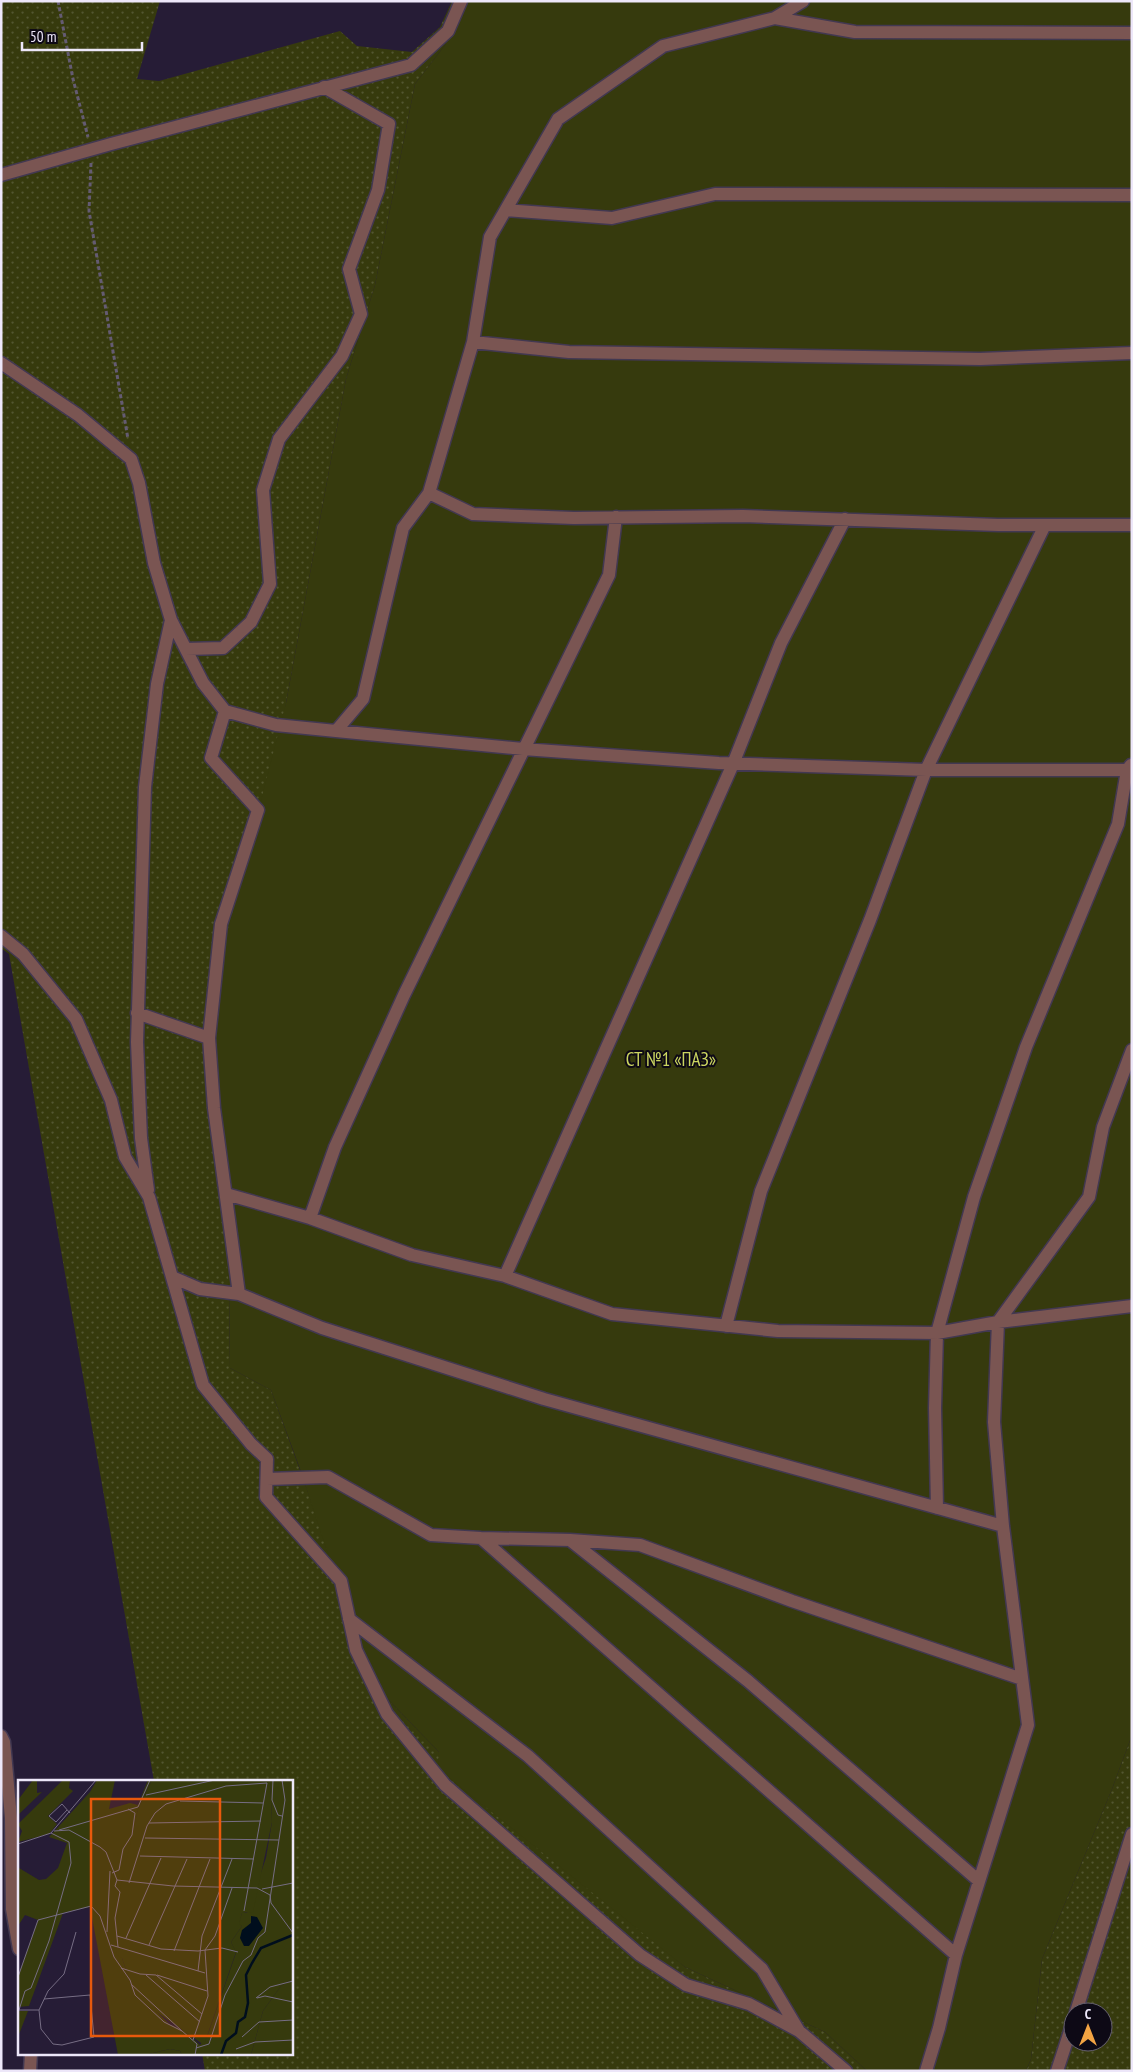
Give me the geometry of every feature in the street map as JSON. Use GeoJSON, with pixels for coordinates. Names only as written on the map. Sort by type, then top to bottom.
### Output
{"type":"FeatureCollection","features":[{"type":"Feature","properties":{"kind":"street"},"geometry":{"type":"LineString","coordinates":[[1,175],[91,149],[411,65],[448,31],[461,1]]}},
{"type":"Feature","properties":{"kind":"street"},"geometry":{"type":"LineString","coordinates":[[336,732],[363,699],[403,528],[429,493],[473,342],[490,237],[558,119],[663,46],[774,18],[803,1]]}},
{"type":"Feature","properties":{"kind":"street"},"geometry":{"type":"LineString","coordinates":[[774,18],[855,32],[1132,33]]}},
{"type":"Feature","properties":{"kind":"street"},"geometry":{"type":"LineString","coordinates":[[186,648],[223,648],[251,622],[270,584],[263,490],[279,439],[342,356],[361,314],[349,269],[378,190],[389,124],[324,87]]}},
{"type":"Feature","properties":{"kind":"street"},"geometry":{"type":"LineString","coordinates":[[506,210],[612,218],[715,194],[1132,195]]}},
{"type":"Feature","properties":{"kind":"street"},"geometry":{"type":"LineString","coordinates":[[473,342],[569,352],[980,359],[1132,353]]}},
{"type":"Feature","properties":{"kind":"street"},"geometry":{"type":"LineString","coordinates":[[1,363],[78,415],[131,459],[139,483],[154,563],[171,620],[203,683],[225,711],[276,725],[336,732],[523,749],[733,764],[926,770],[1130,768],[1118,824],[1026,1047],[974,1197],[937,1333],[935,1408],[937,1508]]}},
{"type":"Feature","properties":{"kind":"street"},"geometry":{"type":"LineString","coordinates":[[429,493],[473,514],[616,517],[743,516],[1045,525],[1132,525]]}},
{"type":"Feature","properties":{"kind":"street"},"geometry":{"type":"LineString","coordinates":[[310,1218],[335,1146],[404,995],[609,575],[616,517]]}},
{"type":"Feature","properties":{"kind":"street"},"geometry":{"type":"LineString","coordinates":[[505,1276],[733,764],[782,643],[844,520]]}},
{"type":"Feature","properties":{"kind":"street"},"geometry":{"type":"LineString","coordinates":[[726,1326],[762,1190],[870,920],[926,770],[1045,525]]}},
{"type":"Feature","properties":{"kind":"street"},"geometry":{"type":"LineString","coordinates":[[171,620],[157,684],[145,787],[136,1042],[141,1138],[149,1197],[203,1385],[251,1444],[267,1458],[266,1497],[341,1581],[356,1650],[388,1714],[445,1785],[640,1955],[686,1985],[749,2004],[799,2031],[846,2071]]}},
{"type":"Feature","properties":{"kind":"street"},"geometry":{"type":"LineString","coordinates":[[225,711],[211,758],[258,810],[221,924],[209,1038],[214,1108],[239,1294]]}},
{"type":"Feature","properties":{"kind":"street"},"geometry":{"type":"LineString","coordinates":[[1,936],[23,954],[76,1018],[111,1100],[125,1157],[149,1197]]}},
{"type":"Feature","properties":{"kind":"street"},"geometry":{"type":"LineString","coordinates":[[137,1013],[209,1038]]}},
{"type":"Feature","properties":{"kind":"street"},"geometry":{"type":"LineString","coordinates":[[926,2071],[939,2028],[956,1955],[1028,1725],[1003,1526],[994,1422],[998,1322],[1089,1197],[1103,1127],[1132,1050]]}},
{"type":"Feature","properties":{"kind":"street"},"geometry":{"type":"LineString","coordinates":[[226,1194],[310,1218],[412,1255],[505,1276],[612,1314],[778,1331],[937,1333],[998,1322],[1132,1306]]}},
{"type":"Feature","properties":{"kind":"street"},"geometry":{"type":"LineString","coordinates":[[172,1278],[200,1289],[239,1294],[322,1328],[544,1399],[1003,1526]]}},
{"type":"Feature","properties":{"kind":"street"},"geometry":{"type":"LineString","coordinates":[[267,1479],[328,1477],[431,1535],[570,1540],[640,1545],[792,1601],[1022,1678]]}},
{"type":"Feature","properties":{"kind":"street"},"geometry":{"type":"LineString","coordinates":[[481,1538],[956,1955]]}},
{"type":"Feature","properties":{"kind":"street"},"geometry":{"type":"LineString","coordinates":[[570,1540],[748,1681],[979,1881]]}},
{"type":"Feature","properties":{"kind":"street"},"geometry":{"type":"LineString","coordinates":[[349,1619],[528,1756],[762,1969],[799,2031]]}},
{"type":"Feature","properties":{"kind":"street"},"geometry":{"type":"LineString","coordinates":[[1,1736],[4,1742],[11,1818],[12,1909],[18,1943]]}},
{"type":"Feature","properties":{"kind":"street"},"geometry":{"type":"LineString","coordinates":[[1079,2002],[1132,1834]]}},
{"type":"Feature","properties":{"kind":"street"},"geometry":{"type":"LineString","coordinates":[[1058,2071],[1064,2052]]}},
{"type":"Feature","properties":{"kind":"street"},"geometry":{"type":"LineString","coordinates":[[30,2071],[31,2054]]}},
{"type":"Feature","properties":{"kind":"path"},"geometry":{"type":"LineString","coordinates":[[58,1],[73,79],[91,149],[90,211],[131,459]]}},
{"type":"Feature","properties":{"kind":"green space"},"geometry":{"type":"Polygon","coordinates":[[[1,1],[160,1],[137,79],[159,81],[340,31],[357,46],[412,52],[440,27],[452,1],[466,1],[445,45],[415,84],[375,285],[346,379],[286,703],[229,1286],[230,1368],[271,1390],[380,1691],[439,1752],[685,1967],[825,2032],[867,2071],[205,2071],[202,2054],[292,2054],[292,1780],[154,1780],[9,954],[1,948],[1,1]]]}},
{"type":"Feature","properties":{"kind":"green space","name":"СТ №1 «ПАЗ»"},"geometry":{"type":"Polygon","coordinates":[[[466,1],[1132,1],[1132,1735],[1112,1789],[1042,1959],[1031,2059],[1026,2071],[867,2071],[825,2032],[685,1967],[438,1769],[439,1752],[380,1691],[359,1647],[300,1469],[271,1390],[230,1368],[229,1286],[204,1023],[286,703],[346,379],[375,285],[415,84],[445,45],[466,1]]]}},
{"type":"Feature","properties":{"kind":"green space"},"geometry":{"type":"Polygon","coordinates":[[[1132,1735],[1132,2071],[1026,2071],[1031,2059],[1042,1959],[1112,1789],[1132,1735]]]}}]}
